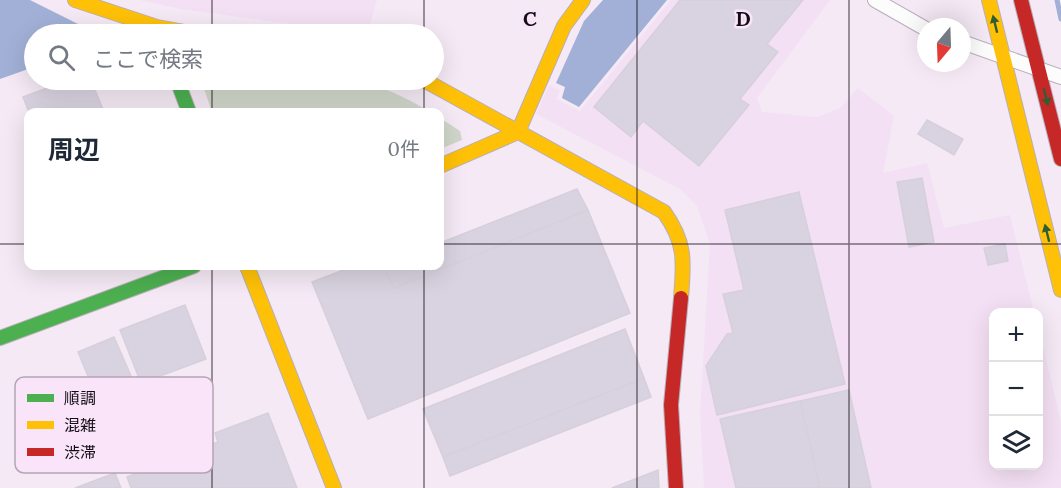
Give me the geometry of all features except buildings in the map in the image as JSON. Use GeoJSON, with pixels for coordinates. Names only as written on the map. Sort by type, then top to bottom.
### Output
{"type":"FeatureCollection","features":[{"type":"Feature","properties":{"kind":"main road"},"geometry":{"type":"LineString","coordinates":[[75,0],[140,24]]}},
{"type":"Feature","properties":{"kind":"main road"},"geometry":{"type":"LineString","coordinates":[[444,164],[518,132],[564,26],[583,0]]}},
{"type":"Feature","properties":{"kind":"main road"},"geometry":{"type":"LineString","coordinates":[[989,0],[1061,290]]}},
{"type":"Feature","properties":{"kind":"main road"},"geometry":{"type":"LineString","coordinates":[[1021,0],[1061,159]]}},
{"type":"Feature","properties":{"kind":"main road"},"geometry":{"type":"LineString","coordinates":[[181,90],[188,108]]}},
{"type":"Feature","properties":{"kind":"main road"},"geometry":{"type":"LineString","coordinates":[[442,90],[664,212],[678,232],[684,265],[671,405],[676,488]]}},
{"type":"Feature","properties":{"kind":"main road"},"geometry":{"type":"LineString","coordinates":[[0,338],[183,270]]}},
{"type":"Feature","properties":{"kind":"main road"},"geometry":{"type":"LineString","coordinates":[[249,270],[334,488]]}},
{"type":"Feature","properties":{"kind":"street"},"geometry":{"type":"LineString","coordinates":[[875,0],[917,24]]}},
{"type":"Feature","properties":{"kind":"street"},"geometry":{"type":"LineString","coordinates":[[971,45],[1061,77]]}},
{"type":"Feature","properties":{"kind":"shaded area"},"geometry":{"type":"Polygon","coordinates":[[[140,0],[377,0],[370,24],[292,24],[180,9],[140,0]]]}},
{"type":"Feature","properties":{"kind":"shaded area"},"geometry":{"type":"Polygon","coordinates":[[[671,0],[830,0],[757,98],[762,112],[817,117],[840,108],[858,88],[894,116],[883,173],[927,163],[944,228],[1010,215],[1033,308],[989,308],[989,470],[1043,470],[1043,347],[1061,422],[1061,488],[704,488],[700,413],[710,244],[697,206],[680,189],[536,114],[549,85],[560,90],[556,99],[580,111],[671,0]]]}},
{"type":"Feature","properties":{"kind":"shaded area"},"geometry":{"type":"Polygon","coordinates":[[[204,90],[387,90],[423,108],[211,108],[204,90]]]}},
{"type":"Feature","properties":{"kind":"shaded area"},"geometry":{"type":"Polygon","coordinates":[[[444,121],[460,131],[462,140],[444,147],[444,121]]]}},
{"type":"Feature","properties":{"kind":"water"},"geometry":{"type":"Polygon","coordinates":[[[0,0],[30,0],[78,24],[24,24],[24,71],[0,79],[0,0]]]}},
{"type":"Feature","properties":{"kind":"water"},"geometry":{"type":"Polygon","coordinates":[[[603,0],[667,0],[579,107],[562,98],[565,87],[556,83],[584,21],[603,0]]]}},
{"type":"Feature","properties":{"kind":"waterway"},"geometry":{"type":"LineString","coordinates":[[1057,0],[1061,19]]}},
{"type":"Feature","properties":{"kind":"traffic: fast"},"geometry":{"type":"LineString","coordinates":[[181,90],[188,108]]}},
{"type":"Feature","properties":{"kind":"traffic: fast"},"geometry":{"type":"LineString","coordinates":[[0,338],[183,270]]}},
{"type":"Feature","properties":{"kind":"traffic: slow"},"geometry":{"type":"LineString","coordinates":[[75,0],[148,24]]}},
{"type":"Feature","properties":{"kind":"traffic: slow"},"geometry":{"type":"LineString","coordinates":[[444,164],[518,132],[564,26],[583,0]]}},
{"type":"Feature","properties":{"kind":"traffic: slow"},"geometry":{"type":"LineString","coordinates":[[989,0],[1061,290]]}},
{"type":"Feature","properties":{"kind":"traffic: slow"},"geometry":{"type":"LineString","coordinates":[[442,90],[664,212],[676,233],[682,253],[681,298]]}},
{"type":"Feature","properties":{"kind":"traffic: slow"},"geometry":{"type":"LineString","coordinates":[[249,270],[334,488]]}},
{"type":"Feature","properties":{"kind":"traffic: jam"},"geometry":{"type":"LineString","coordinates":[[1021,0],[1061,159]]}},
{"type":"Feature","properties":{"kind":"traffic: jam"},"geometry":{"type":"LineString","coordinates":[[676,488],[671,405],[681,298]]}}]}
